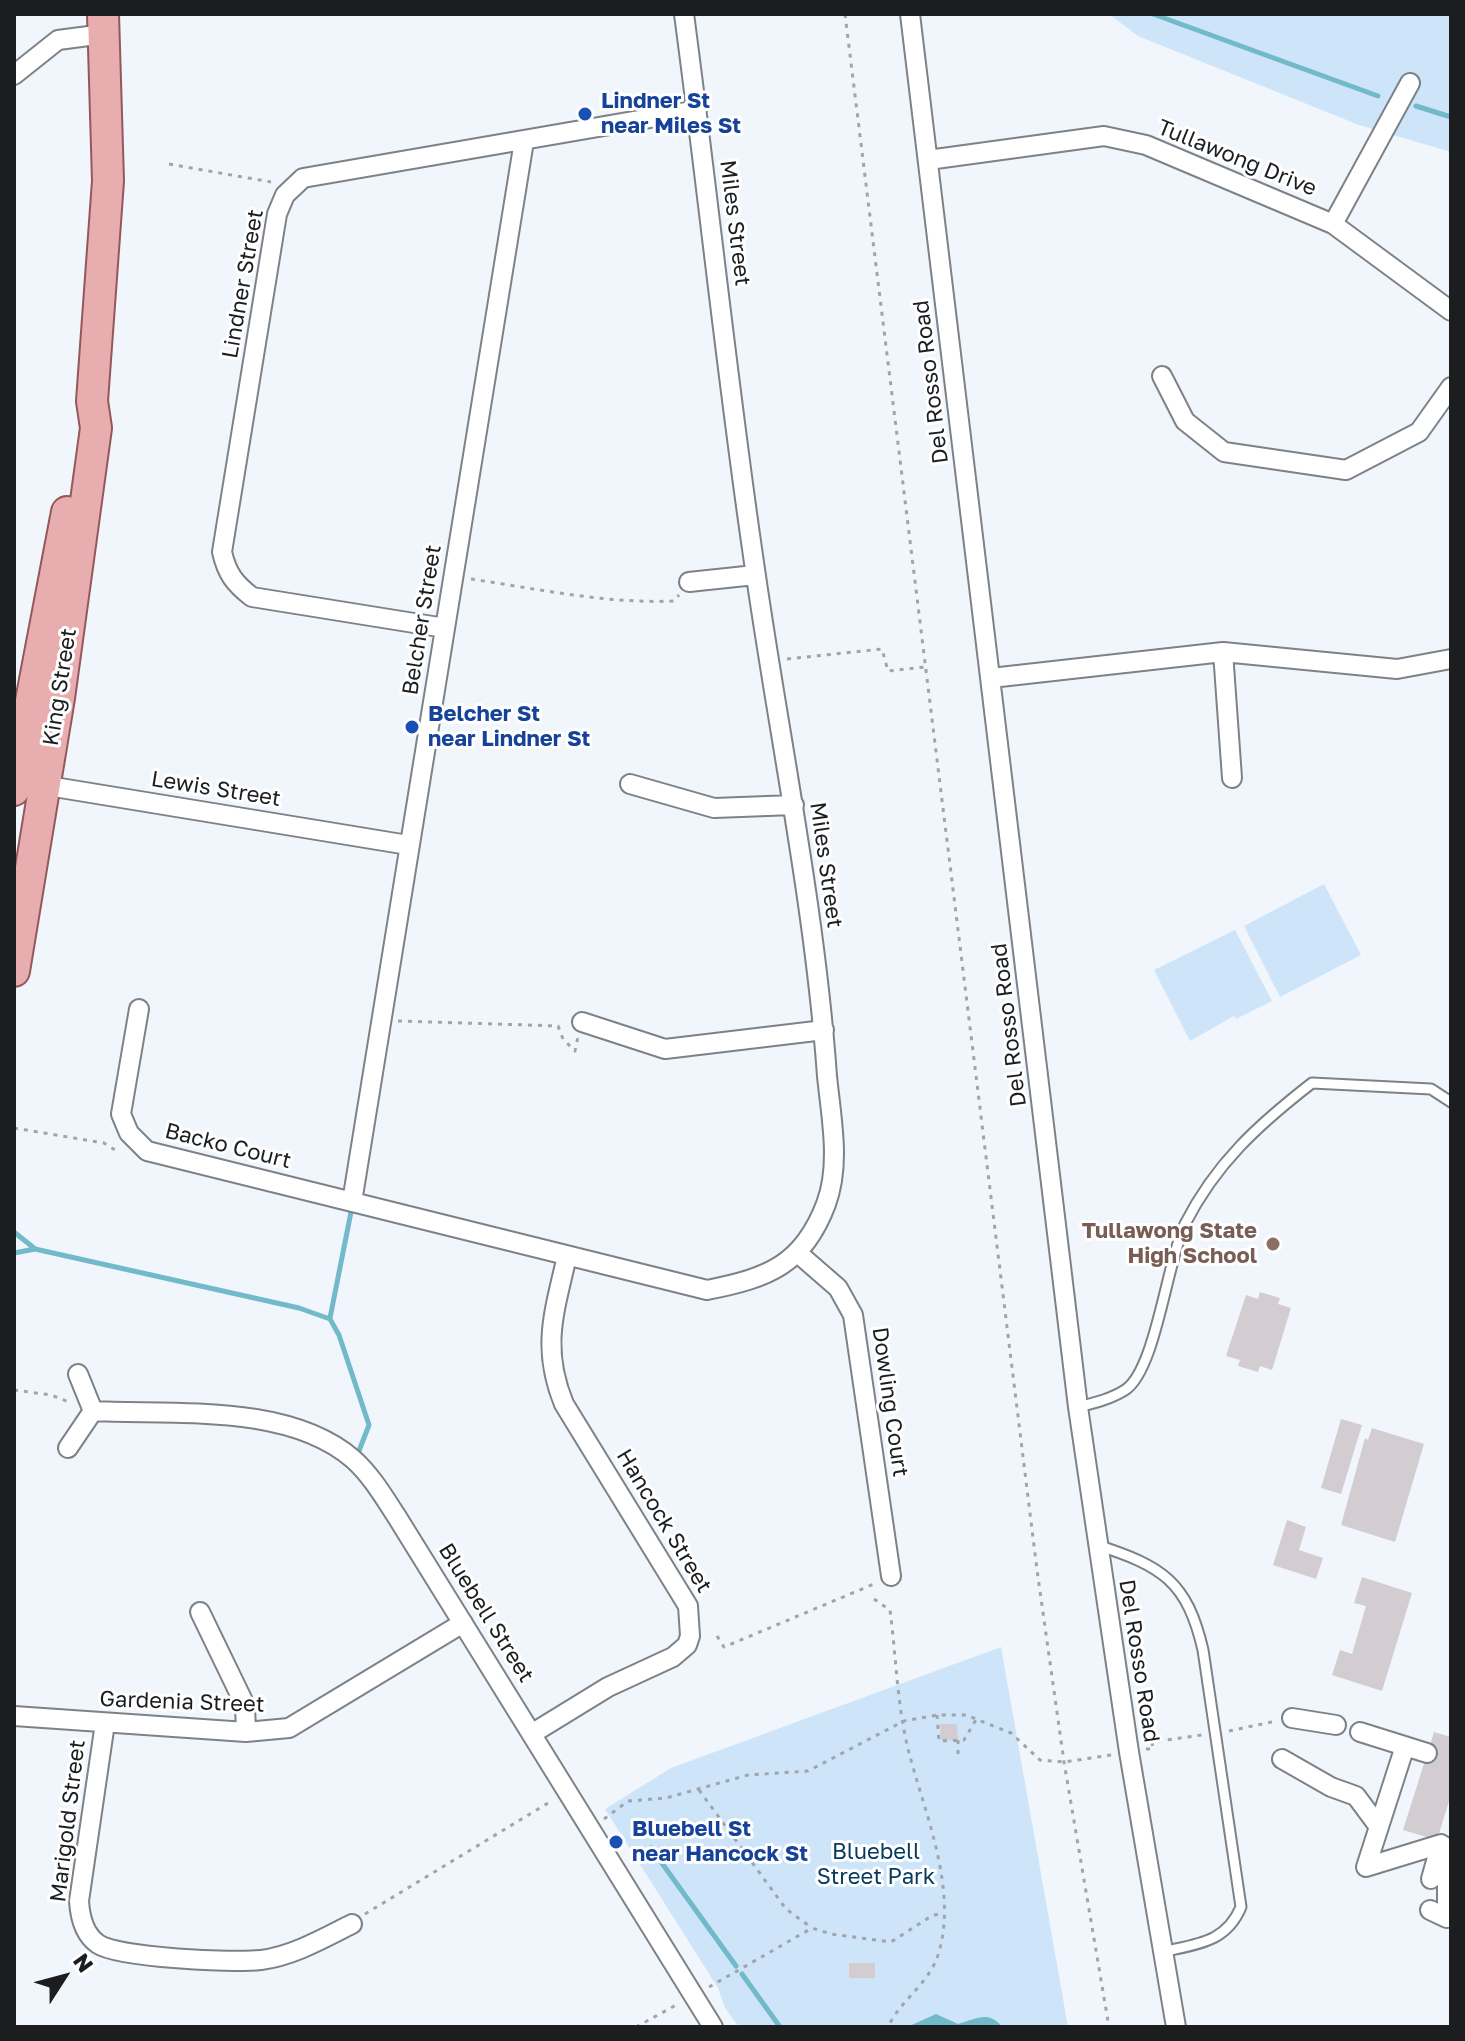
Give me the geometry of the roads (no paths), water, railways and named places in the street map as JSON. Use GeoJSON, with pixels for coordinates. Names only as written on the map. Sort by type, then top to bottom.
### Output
{"type":"FeatureCollection","features":[{"type":"Feature","properties":{"kind":"main road","name":"King Street"},"geometry":{"type":"LineString","coordinates":[[14,971],[25,785],[90,485],[96,428],[92,401],[108,181],[104,24]]}},
{"type":"Feature","properties":{"kind":"street","name":"Miles Street"},"geometry":{"type":"LineString","coordinates":[[684,14],[755,575],[794,805],[824,1030],[834,1170],[827,1204],[800,1255]]}},
{"type":"Feature","properties":{"kind":"street","name":"Del Rosso Road"},"geometry":{"type":"LineString","coordinates":[[910,14],[1078,1407],[1129,1752],[1176,2027]]}},
{"type":"Feature","properties":{"kind":"street"},"geometry":{"type":"LineString","coordinates":[[14,75],[58,40],[104,24]]}},
{"type":"Feature","properties":{"kind":"street"},"geometry":{"type":"LineString","coordinates":[[1333,224],[1410,83]]}},
{"type":"Feature","properties":{"kind":"street","name":"Lindner Street"},"geometry":{"type":"LineString","coordinates":[[445,628],[252,597],[236,586],[226,570],[222,552],[277,214],[285,195],[303,178],[697,110]]}},
{"type":"Feature","properties":{"kind":"street","name":"Tullawong Drive"},"geometry":{"type":"LineString","coordinates":[[928,160],[1104,136],[1146,145],[1333,224],[1451,311]]}},
{"type":"Feature","properties":{"kind":"street","name":"Belcher Street"},"geometry":{"type":"LineString","coordinates":[[352,1202],[524,141]]}},
{"type":"Feature","properties":{"kind":"street"},"geometry":{"type":"LineString","coordinates":[[1162,376],[1185,421],[1224,452],[1346,470],[1419,432],[1451,387]]}},
{"type":"Feature","properties":{"kind":"street"},"geometry":{"type":"LineString","coordinates":[[689,582],[755,575]]}},
{"type":"Feature","properties":{"kind":"street"},"geometry":{"type":"LineString","coordinates":[[1223,652],[1232,778]]}},
{"type":"Feature","properties":{"kind":"street"},"geometry":{"type":"LineString","coordinates":[[991,678],[1223,652],[1397,669],[1451,659]]}},
{"type":"Feature","properties":{"kind":"street"},"geometry":{"type":"LineString","coordinates":[[630,784],[714,808],[794,805]]}},
{"type":"Feature","properties":{"kind":"street","name":"Lewis Street"},"geometry":{"type":"LineString","coordinates":[[25,785],[408,845]]}},
{"type":"Feature","properties":{"kind":"street","name":"Backo Court"},"geometry":{"type":"LineString","coordinates":[[139,1009],[121,1114],[129,1133],[147,1151],[352,1202]]}},
{"type":"Feature","properties":{"kind":"street"},"geometry":{"type":"LineString","coordinates":[[582,1022],[665,1049],[824,1030]]}},
{"type":"Feature","properties":{"kind":"street"},"geometry":{"type":"LineString","coordinates":[[352,1202],[707,1290],[747,1282],[800,1255]]}},
{"type":"Feature","properties":{"kind":"street","name":"Dowling Court"},"geometry":{"type":"LineString","coordinates":[[800,1255],[838,1288],[853,1315],[891,1576]]}},
{"type":"Feature","properties":{"kind":"street","name":"Hancock Street"},"geometry":{"type":"LineString","coordinates":[[533,1733],[608,1687],[673,1657],[687,1645],[692,1627],[688,1606],[564,1404],[555,1379],[550,1331],[567,1256]]}},
{"type":"Feature","properties":{"kind":"street"},"geometry":{"type":"LineString","coordinates":[[68,1448],[93,1411],[78,1374]]}},
{"type":"Feature","properties":{"kind":"street","name":"Bluebell Street"},"geometry":{"type":"LineString","coordinates":[[93,1411],[251,1418],[312,1434],[354,1460],[379,1489],[713,2027]]}},
{"type":"Feature","properties":{"kind":"street"},"geometry":{"type":"LineString","coordinates":[[200,1612],[245,1705],[246,1732]]}},
{"type":"Feature","properties":{"kind":"street","name":"Gardenia Street"},"geometry":{"type":"LineString","coordinates":[[14,1716],[246,1732],[289,1728],[463,1623]]}},
{"type":"Feature","properties":{"kind":"street"},"geometry":{"type":"LineString","coordinates":[[1292,1718],[1336,1725]]}},
{"type":"Feature","properties":{"kind":"street","name":"Marigold Street"},"geometry":{"type":"LineString","coordinates":[[105,1723],[79,1901],[80,1916],[97,1944],[124,1954],[260,1960],[285,1955],[352,1924]]}},
{"type":"Feature","properties":{"kind":"street"},"geometry":{"type":"LineString","coordinates":[[1360,1732],[1427,1753]]}},
{"type":"Feature","properties":{"kind":"street"},"geometry":{"type":"LineString","coordinates":[[1405,1746],[1366,1867],[1446,1848]]}},
{"type":"Feature","properties":{"kind":"street"},"geometry":{"type":"LineString","coordinates":[[1282,1759],[1331,1787],[1356,1796],[1379,1827]]}},
{"type":"Feature","properties":{"kind":"street"},"geometry":{"type":"LineString","coordinates":[[1431,1879],[1446,1848]]}},
{"type":"Feature","properties":{"kind":"street"},"geometry":{"type":"LineString","coordinates":[[1430,1910],[1447,1918],[1446,1848]]}},
{"type":"Feature","properties":{"kind":"lane"},"geometry":{"type":"LineString","coordinates":[[1078,1407],[1127,1389],[1145,1362],[1184,1226],[1224,1160],[1283,1105],[1312,1083],[1431,1089],[1451,1102]]}},
{"type":"Feature","properties":{"kind":"lane"},"geometry":{"type":"LineString","coordinates":[[1097,1545],[1150,1565],[1172,1580],[1187,1599],[1203,1650],[1241,1907],[1235,1922],[1212,1940],[1162,1952]]}},
{"type":"Feature","properties":{"kind":"water"},"geometry":{"type":"Polygon","coordinates":[[[936,2014],[958,2024],[987,2017],[1002,2027],[907,2027],[936,2014]]]}},
{"type":"Feature","properties":{"kind":"waterway"},"geometry":{"type":"LineString","coordinates":[[1153,14],[1378,96]]}},
{"type":"Feature","properties":{"kind":"waterway"},"geometry":{"type":"LineString","coordinates":[[1416,106],[1451,117]]}},
{"type":"Feature","properties":{"kind":"waterway"},"geometry":{"type":"LineString","coordinates":[[330,1318],[352,1207]]}},
{"type":"Feature","properties":{"kind":"waterway"},"geometry":{"type":"LineString","coordinates":[[14,1232],[34,1248]]}},
{"type":"Feature","properties":{"kind":"waterway"},"geometry":{"type":"LineString","coordinates":[[14,1253],[35,1249],[299,1308],[330,1319],[339,1335],[369,1425],[357,1456]]}},
{"type":"Feature","properties":{"kind":"waterway"},"geometry":{"type":"LineString","coordinates":[[651,1848],[736,1966]]}},
{"type":"Feature","properties":{"kind":"waterway"},"geometry":{"type":"LineString","coordinates":[[742,1974],[780,2027]]}},
{"type":"Feature","properties":{"kind":"place","name":"Lindner St near Miles St"},"geometry":{"type":"Point","coordinates":[585,114]}},
{"type":"Feature","properties":{"kind":"place","name":"Belcher St near Lindner St"},"geometry":{"type":"Point","coordinates":[412,727]}},
{"type":"Feature","properties":{"kind":"place","name":"Tullawong State High School"},"geometry":{"type":"Point","coordinates":[1273,1244]}},
{"type":"Feature","properties":{"kind":"place","name":"Bluebell St near Hancock St"},"geometry":{"type":"Point","coordinates":[616,1842]}},
{"type":"Feature","properties":{"kind":"park label","name":"Bluebell Street Park"},"geometry":{"type":"Point","coordinates":[876,1864]}}]}
